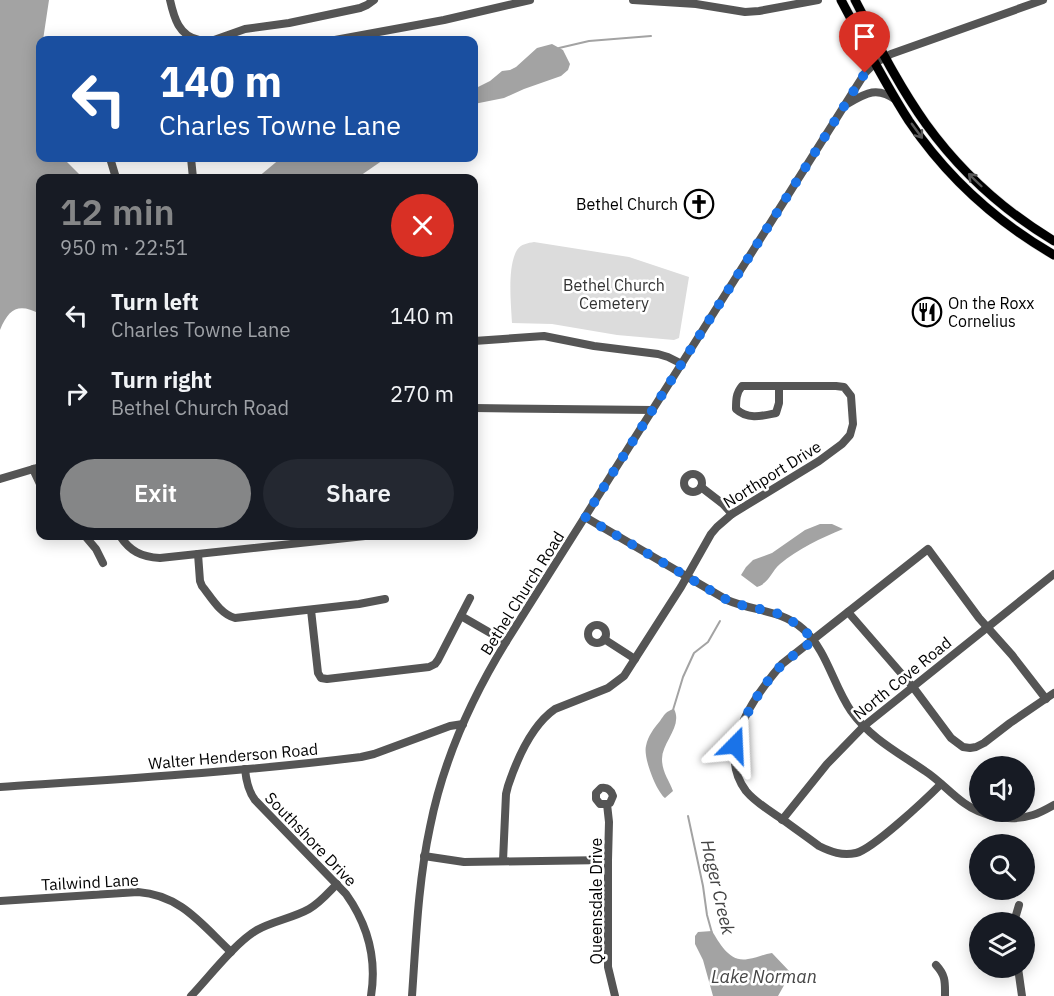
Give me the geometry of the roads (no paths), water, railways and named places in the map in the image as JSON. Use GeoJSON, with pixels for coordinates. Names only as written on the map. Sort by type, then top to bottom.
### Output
{"type":"FeatureCollection","features":[{"type":"Feature","properties":{"kind":"main road"},"geometry":{"type":"LineString","coordinates":[[841,0],[910,122],[936,156],[982,203],[1021,234],[1054,255]]}},
{"type":"Feature","properties":{"kind":"main road"},"geometry":{"type":"LineString","coordinates":[[855,0],[885,57],[921,116],[958,162],[1012,213],[1053,240]]}},
{"type":"Feature","properties":{"kind":"main road"},"geometry":{"type":"LineString","coordinates":[[982,203],[988,201],[1027,230],[1053,240]]}},
{"type":"Feature","properties":{"kind":"street"},"geometry":{"type":"LineString","coordinates":[[170,0],[178,27],[187,36]]}},
{"type":"Feature","properties":{"kind":"street"},"geometry":{"type":"LineString","coordinates":[[225,36],[244,29],[360,8],[374,0]]}},
{"type":"Feature","properties":{"kind":"street"},"geometry":{"type":"LineString","coordinates":[[357,36],[444,20],[530,0]]}},
{"type":"Feature","properties":{"kind":"street"},"geometry":{"type":"LineString","coordinates":[[633,0],[684,3],[754,12],[818,0]]}},
{"type":"Feature","properties":{"kind":"street","name":"Bethel Church Road"},"geometry":{"type":"LineString","coordinates":[[412,996],[424,856],[435,803],[463,724],[479,689],[506,642],[865,73],[885,57],[1043,0]]}},
{"type":"Feature","properties":{"kind":"street"},"geometry":{"type":"LineString","coordinates":[[846,104],[865,93],[876,91],[897,100]]}},
{"type":"Feature","properties":{"kind":"street"},"geometry":{"type":"LineString","coordinates":[[478,341],[544,336],[594,346],[658,354],[682,364]]}},
{"type":"Feature","properties":{"kind":"street"},"geometry":{"type":"LineString","coordinates":[[742,386],[780,386],[776,412],[762,416],[748,416],[736,409],[738,390],[742,386]]}},
{"type":"Feature","properties":{"kind":"street","name":"Northport Drive"},"geometry":{"type":"LineString","coordinates":[[503,861],[506,794],[510,779],[536,726],[555,709],[608,688],[624,676],[717,527],[732,514],[782,485],[838,448],[850,435],[853,424],[851,396],[844,387],[780,386]]}},
{"type":"Feature","properties":{"kind":"street"},"geometry":{"type":"LineString","coordinates":[[478,408],[653,410]]}},
{"type":"Feature","properties":{"kind":"street"},"geometry":{"type":"LineString","coordinates":[[0,479],[36,468]]}},
{"type":"Feature","properties":{"kind":"street"},"geometry":{"type":"LineString","coordinates":[[701,487],[732,514]]}},
{"type":"Feature","properties":{"kind":"street"},"geometry":{"type":"LineString","coordinates":[[585,517],[727,600],[738,605],[777,614],[802,628],[814,640],[848,706],[864,726],[880,741],[928,772],[970,807],[986,814],[1007,818],[1033,815],[1054,806]]}},
{"type":"Feature","properties":{"kind":"street"},"geometry":{"type":"LineString","coordinates":[[88,540],[103,563]]}},
{"type":"Feature","properties":{"kind":"street"},"geometry":{"type":"LineString","coordinates":[[123,540],[130,549],[144,556],[159,558],[319,540]]}},
{"type":"Feature","properties":{"kind":"street"},"geometry":{"type":"LineString","coordinates":[[941,784],[867,848],[855,853],[843,854],[828,851],[819,846],[761,805],[745,789],[736,768],[735,745],[740,728],[782,664],[928,549],[987,627],[1046,699]]}},
{"type":"Feature","properties":{"kind":"street"},"geometry":{"type":"LineString","coordinates":[[198,554],[202,585],[225,614],[235,618],[365,604],[385,599]]}},
{"type":"Feature","properties":{"kind":"street","name":"North Cove Road"},"geometry":{"type":"LineString","coordinates":[[782,820],[826,764],[864,726],[1054,574]]}},
{"type":"Feature","properties":{"kind":"street"},"geometry":{"type":"LineString","coordinates":[[311,610],[318,673],[321,678],[327,679],[402,671],[435,664],[470,598]]}},
{"type":"Feature","properties":{"kind":"street"},"geometry":{"type":"LineString","coordinates":[[848,612],[913,687],[951,738],[963,747],[976,747],[984,743],[1054,693]]}},
{"type":"Feature","properties":{"kind":"street"},"geometry":{"type":"LineString","coordinates":[[461,616],[506,642]]}},
{"type":"Feature","properties":{"kind":"street"},"geometry":{"type":"LineString","coordinates":[[604,639],[635,659]]}},
{"type":"Feature","properties":{"kind":"street","name":"Walter Henderson Road"},"geometry":{"type":"LineString","coordinates":[[0,787],[244,769],[361,757],[450,726],[463,724]]}},
{"type":"Feature","properties":{"kind":"street","name":"Southshore Drive"},"geometry":{"type":"LineString","coordinates":[[244,769],[250,794],[346,894],[361,918],[370,945],[373,974],[371,996]]}},
{"type":"Feature","properties":{"kind":"street","name":"Queensdale Drive"},"geometry":{"type":"LineString","coordinates":[[607,804],[609,967],[615,996]]}},
{"type":"Feature","properties":{"kind":"street"},"geometry":{"type":"LineString","coordinates":[[424,856],[464,862],[608,860]]}},
{"type":"Feature","properties":{"kind":"street"},"geometry":{"type":"LineString","coordinates":[[191,996],[231,952],[257,930],[308,910],[322,900],[337,884]]}},
{"type":"Feature","properties":{"kind":"street","name":"Tailwind Lane"},"geometry":{"type":"LineString","coordinates":[[0,901],[138,892],[158,895],[181,905],[231,952]]}},
{"type":"Feature","properties":{"kind":"street"},"geometry":{"type":"LineString","coordinates":[[1017,912],[1019,905]]}},
{"type":"Feature","properties":{"kind":"street"},"geometry":{"type":"LineString","coordinates":[[936,965],[945,980],[945,996]]}},
{"type":"Feature","properties":{"kind":"street"},"geometry":{"type":"LineString","coordinates":[[1019,978],[1022,996]]}},
{"type":"Feature","properties":{"kind":"water"},"geometry":{"type":"Polygon","coordinates":[[[0,0],[49,0],[44,36],[36,36],[36,162],[67,162],[79,174],[36,174],[36,312],[20,308],[11,312],[0,330],[0,0]]]}},
{"type":"Feature","properties":{"kind":"water"},"geometry":{"type":"Polygon","coordinates":[[[552,44],[563,50],[570,64],[568,70],[561,76],[504,98],[478,103],[478,87],[502,71],[516,67],[537,48],[552,44]]]}},
{"type":"Feature","properties":{"kind":"water"},"geometry":{"type":"Polygon","coordinates":[[[276,162],[380,162],[363,174],[262,174],[276,162]]]}},
{"type":"Feature","properties":{"kind":"water"},"geometry":{"type":"Polygon","coordinates":[[[820,524],[832,524],[843,529],[794,553],[757,587],[741,575],[753,560],[772,553],[805,530],[820,524]]]}},
{"type":"Feature","properties":{"kind":"water"},"geometry":{"type":"Polygon","coordinates":[[[674,709],[676,722],[662,759],[664,772],[673,791],[665,798],[651,774],[646,758],[646,746],[652,732],[664,715],[674,709]]]}},
{"type":"Feature","properties":{"kind":"water","name":"Lake Norman"},"geometry":{"type":"Polygon","coordinates":[[[712,931],[726,951],[736,958],[748,959],[772,953],[791,973],[778,996],[713,996],[703,960],[695,944],[695,936],[698,932],[712,931]]]}},
{"type":"Feature","properties":{"kind":"waterway"},"geometry":{"type":"LineString","coordinates":[[557,50],[589,41],[651,36]]}},
{"type":"Feature","properties":{"kind":"waterway","name":"Hager Creek"},"geometry":{"type":"LineString","coordinates":[[673,710],[683,677],[694,653],[708,642],[720,621]]}},
{"type":"Feature","properties":{"kind":"waterway","name":"Hager Creek"},"geometry":{"type":"LineString","coordinates":[[688,816],[712,933]]}},
{"type":"Feature","properties":{"kind":"place","name":"Bethel Church"},"geometry":{"type":"Point","coordinates":[699,204]}},
{"type":"Feature","properties":{"kind":"place","name":"On the Roxx Cornelius"},"geometry":{"type":"Point","coordinates":[927,312]}},
{"type":"Feature","properties":{"kind":"park label","name":"Bethel Church Cemetery"},"geometry":{"type":"Point","coordinates":[614,294]}}]}
